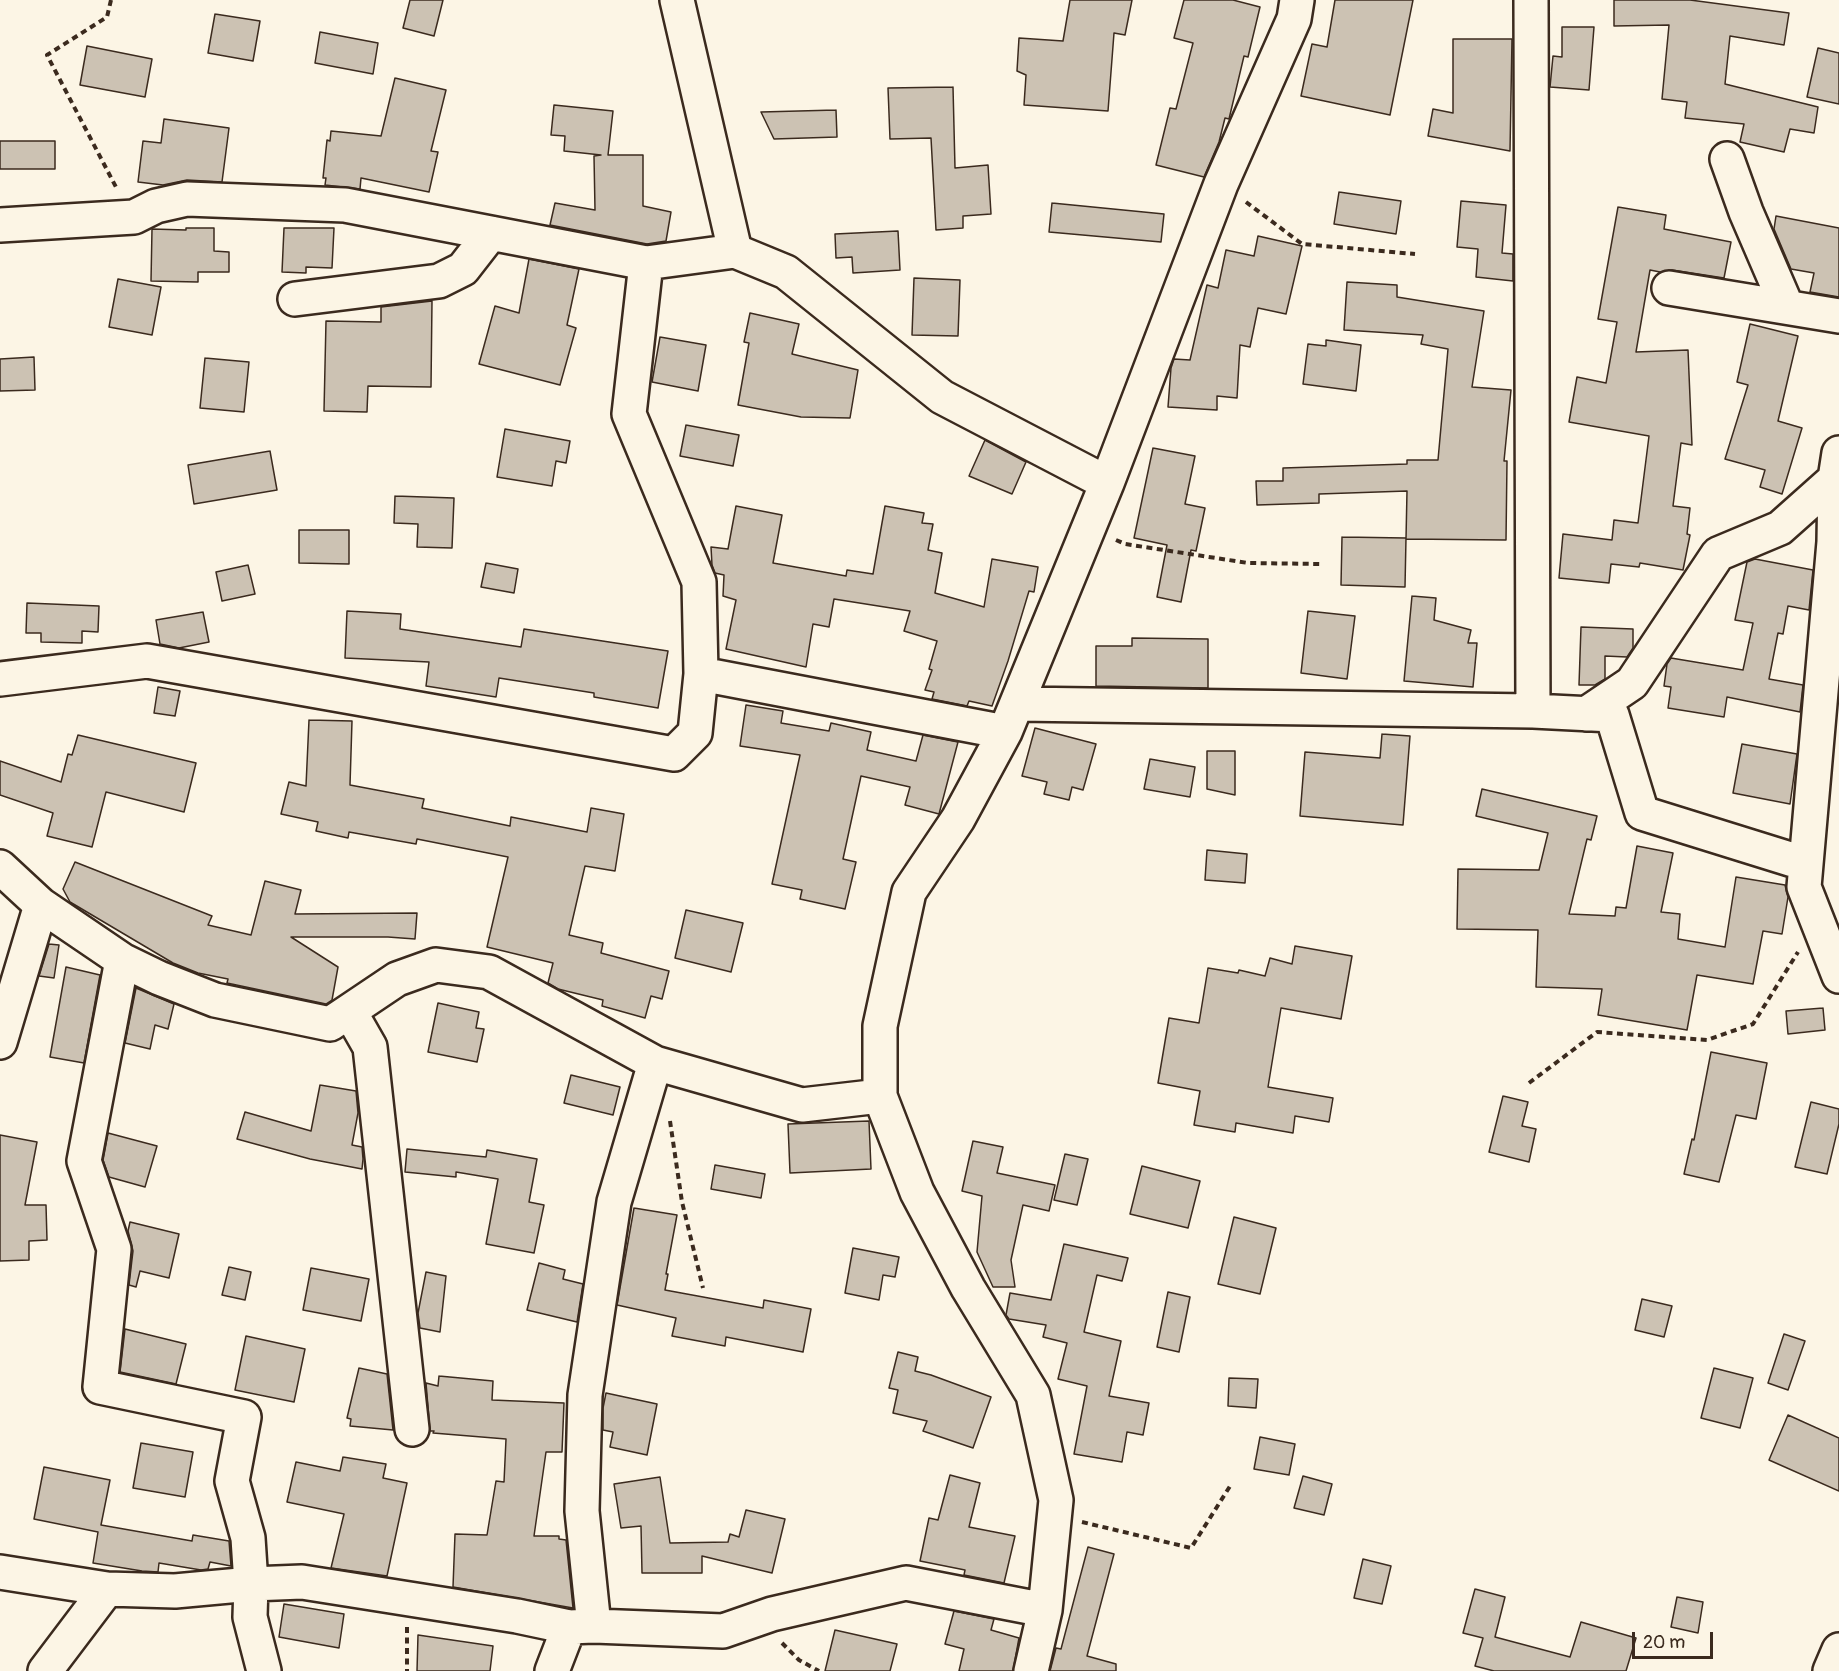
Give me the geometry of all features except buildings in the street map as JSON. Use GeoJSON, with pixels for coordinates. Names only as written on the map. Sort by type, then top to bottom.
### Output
{"type":"FeatureCollection","features":[{"type":"Feature","properties":{"kind":"street"},"geometry":{"type":"LineString","coordinates":[[677,0],[735,251]]}},
{"type":"Feature","properties":{"kind":"street"},"geometry":{"type":"LineString","coordinates":[[1031,1671],[1045,1610],[1056,1500],[1033,1395],[968,1288],[917,1192],[880,1096],[880,1026],[909,892],[958,819],[1011,718],[1107,483],[1221,184],[1294,19],[1297,0]]}},
{"type":"Feature","properties":{"kind":"street"},"geometry":{"type":"LineString","coordinates":[[1531,0],[1533,711]]}},
{"type":"Feature","properties":{"kind":"street"},"geometry":{"type":"LineString","coordinates":[[1727,159],[1746,212],[1787,307]]}},
{"type":"Feature","properties":{"kind":"street"},"geometry":{"type":"LineString","coordinates":[[0,225],[135,217],[156,206],[187,199],[345,205],[646,263],[735,251],[786,272],[942,397],[1107,483]]}},
{"type":"Feature","properties":{"kind":"street"},"geometry":{"type":"LineString","coordinates":[[295,299],[439,282],[463,268],[491,233]]}},
{"type":"Feature","properties":{"kind":"street"},"geometry":{"type":"LineString","coordinates":[[0,679],[147,661],[674,754],[695,733],[701,674],[699,582],[629,414],[646,263]]}},
{"type":"Feature","properties":{"kind":"street"},"geometry":{"type":"LineString","coordinates":[[1669,288],[1839,316]]}},
{"type":"Feature","properties":{"kind":"street"},"geometry":{"type":"LineString","coordinates":[[1586,714],[1632,683],[1718,554],[1780,528],[1837,466]]}},
{"type":"Feature","properties":{"kind":"street"},"geometry":{"type":"LineString","coordinates":[[1837,466],[1834,542],[1804,887],[1839,976]]}},
{"type":"Feature","properties":{"kind":"street"},"geometry":{"type":"LineString","coordinates":[[701,674],[1011,718],[1533,711],[1612,715],[1642,813],[1806,864]]}},
{"type":"Feature","properties":{"kind":"street"},"geometry":{"type":"LineString","coordinates":[[0,867],[41,905],[122,960],[159,978],[215,1000],[330,1024],[397,980],[436,965],[489,972],[655,1063],[802,1105],[880,1096]]}},
{"type":"Feature","properties":{"kind":"street"},"geometry":{"type":"LineString","coordinates":[[0,1043],[41,905]]}},
{"type":"Feature","properties":{"kind":"street"},"geometry":{"type":"LineString","coordinates":[[122,960],[84,1161],[114,1249],[100,1387],[244,1417],[232,1481],[248,1538],[251,1584],[250,1617],[264,1671]]}},
{"type":"Feature","properties":{"kind":"street"},"geometry":{"type":"LineString","coordinates":[[350,1012],[370,1047],[412,1430]]}},
{"type":"Feature","properties":{"kind":"street"},"geometry":{"type":"LineString","coordinates":[[552,1671],[582,1627],[585,1395],[614,1202],[655,1063]]}},
{"type":"Feature","properties":{"kind":"street"},"geometry":{"type":"LineString","coordinates":[[0,1572],[107,1589],[175,1591],[302,1582],[582,1627],[723,1631],[759,1619],[906,1582],[1045,1610]]}},
{"type":"Feature","properties":{"kind":"street"},"geometry":{"type":"LineString","coordinates":[[45,1671],[107,1589]]}},
{"type":"Feature","properties":{"kind":"street"},"geometry":{"type":"LineString","coordinates":[[1830,1671],[1839,1650]]}},
{"type":"Feature","properties":{"kind":"path"},"geometry":{"type":"LineString","coordinates":[[111,0],[106,17],[47,55],[118,190],[156,206]]}},
{"type":"Feature","properties":{"kind":"path"},"geometry":{"type":"LineString","coordinates":[[1221,184],[1302,244],[1415,254]]}},
{"type":"Feature","properties":{"kind":"path"},"geometry":{"type":"LineString","coordinates":[[1087,530],[1125,544],[1248,563],[1320,564]]}},
{"type":"Feature","properties":{"kind":"path"},"geometry":{"type":"LineString","coordinates":[[1529,1083],[1597,1032],[1707,1040],[1753,1024],[1817,921]]}},
{"type":"Feature","properties":{"kind":"path"},"geometry":{"type":"LineString","coordinates":[[670,1119],[682,1202],[703,1288]]}},
{"type":"Feature","properties":{"kind":"path"},"geometry":{"type":"LineString","coordinates":[[1055,1515],[1191,1548],[1232,1483]]}},
{"type":"Feature","properties":{"kind":"path"},"geometry":{"type":"LineString","coordinates":[[406,1600],[407,1671]]}},
{"type":"Feature","properties":{"kind":"path"},"geometry":{"type":"LineString","coordinates":[[759,1619],[799,1660],[819,1671]]}}]}
